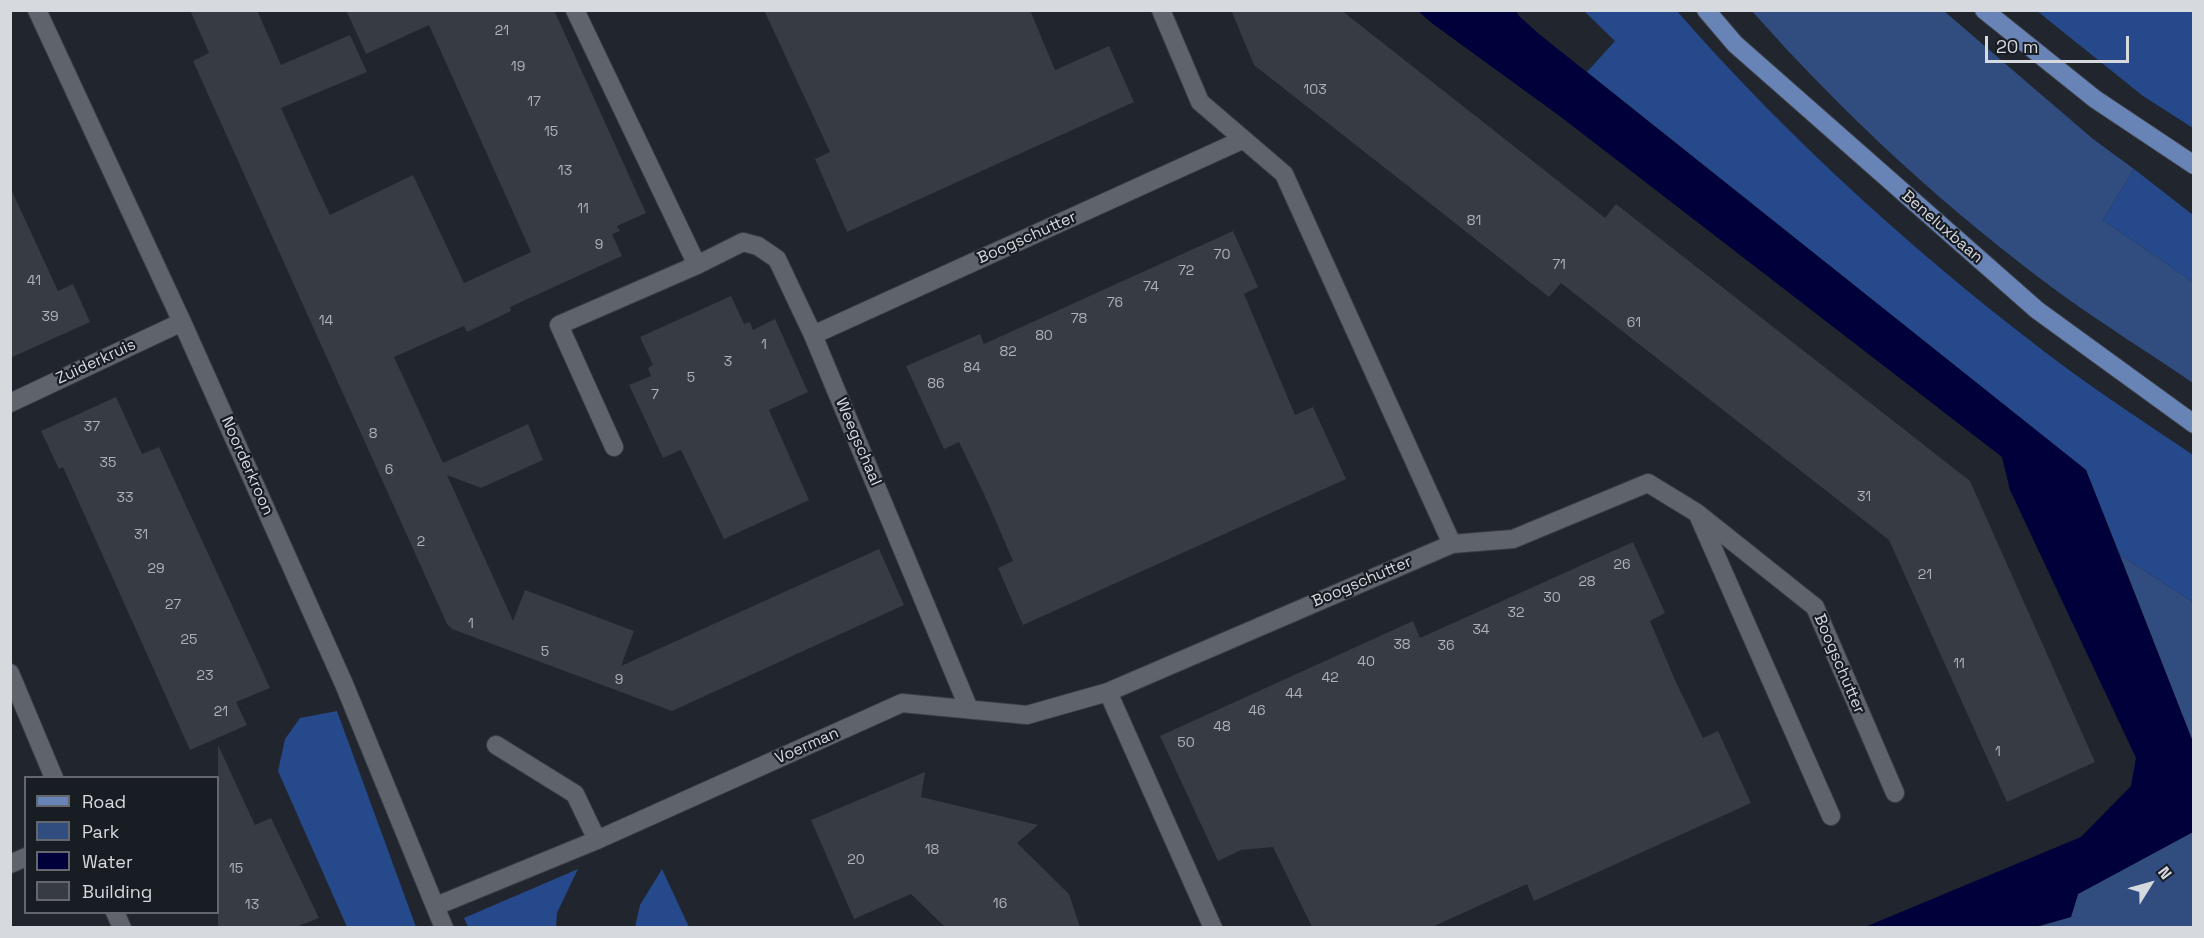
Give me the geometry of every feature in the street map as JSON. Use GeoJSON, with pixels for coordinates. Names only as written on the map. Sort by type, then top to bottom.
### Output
{"type":"FeatureCollection","features":[{"type":"Feature","properties":{"kind":"main road","name":"Beneluxbaan"},"geometry":{"type":"LineString","coordinates":[[1706,10],[1735,44],[2037,310],[2193,424]]}},
{"type":"Feature","properties":{"kind":"main road"},"geometry":{"type":"LineString","coordinates":[[1984,10],[2095,99],[2193,165]]}},
{"type":"Feature","properties":{"kind":"street","name":"Noorderkroon"},"geometry":{"type":"LineString","coordinates":[[38,10],[182,321],[344,684],[444,927]]}},
{"type":"Feature","properties":{"kind":"street"},"geometry":{"type":"LineString","coordinates":[[575,10],[697,265]]}},
{"type":"Feature","properties":{"kind":"street"},"geometry":{"type":"LineString","coordinates":[[1161,10],[1200,102],[1284,174],[1452,544]]}},
{"type":"Feature","properties":{"kind":"street","name":"Boogschutter"},"geometry":{"type":"LineString","coordinates":[[813,335],[1242,140]]}},
{"type":"Feature","properties":{"kind":"street","name":"Weegschaal"},"geometry":{"type":"LineString","coordinates":[[614,447],[559,325],[697,265],[742,242],[758,246],[777,259],[813,335],[969,709]]}},
{"type":"Feature","properties":{"kind":"street","name":"Zuiderkruis"},"geometry":{"type":"LineString","coordinates":[[10,403],[182,321]]}},
{"type":"Feature","properties":{"kind":"street","name":"Boogschutter"},"geometry":{"type":"LineString","coordinates":[[1027,715],[1108,692],[1452,544],[1513,539],[1648,483],[1697,513],[1815,607],[1895,793]]}},
{"type":"Feature","properties":{"kind":"street"},"geometry":{"type":"LineString","coordinates":[[1697,513],[1831,816]]}},
{"type":"Feature","properties":{"kind":"street"},"geometry":{"type":"LineString","coordinates":[[10,673],[54,776]]}},
{"type":"Feature","properties":{"kind":"street"},"geometry":{"type":"LineString","coordinates":[[1108,692],[1213,927]]}},
{"type":"Feature","properties":{"kind":"street","name":"Voerman"},"geometry":{"type":"LineString","coordinates":[[436,906],[597,840],[902,703],[1027,715]]}},
{"type":"Feature","properties":{"kind":"street"},"geometry":{"type":"LineString","coordinates":[[496,745],[575,794],[597,840]]}},
{"type":"Feature","properties":{"kind":"street"},"geometry":{"type":"LineString","coordinates":[[10,864],[24,858]]}},
{"type":"Feature","properties":{"kind":"green space"},"geometry":{"type":"Polygon","coordinates":[[[1752,11],[1944,11],[2093,139],[2134,169],[2103,220],[2193,282],[2193,383],[2061,294],[1978,230],[1861,125],[1752,11]]]}},
{"type":"Feature","properties":{"kind":"green space"},"geometry":{"type":"Polygon","coordinates":[[[2120,555],[2193,602],[2193,742],[2120,555]]]}},
{"type":"Feature","properties":{"kind":"green space"},"geometry":{"type":"Polygon","coordinates":[[[2193,832],[2193,927],[2034,928],[2071,917],[2078,894],[2193,832]]]}},
{"type":"Feature","properties":{"kind":"shaded area"},"geometry":{"type":"Polygon","coordinates":[[[1584,11],[1677,11],[1721,60],[1814,155],[1914,245],[2069,370],[2193,455],[2193,602],[2120,555],[2086,470],[1587,72],[1615,41],[1584,11]]]}},
{"type":"Feature","properties":{"kind":"shaded area"},"geometry":{"type":"Polygon","coordinates":[[[2037,11],[2193,11],[2193,128],[2143,96],[2037,11]]]}},
{"type":"Feature","properties":{"kind":"shaded area"},"geometry":{"type":"Polygon","coordinates":[[[2134,169],[2193,215],[2193,282],[2103,220],[2134,169]]]}},
{"type":"Feature","properties":{"kind":"shaded area"},"geometry":{"type":"Polygon","coordinates":[[[337,711],[416,927],[347,927],[278,771],[285,739],[300,718],[337,711]]]}},
{"type":"Feature","properties":{"kind":"shaded area"},"geometry":{"type":"Polygon","coordinates":[[[578,869],[557,913],[556,927],[468,927],[464,918],[578,869]]]}},
{"type":"Feature","properties":{"kind":"shaded area"},"geometry":{"type":"Polygon","coordinates":[[[662,869],[689,927],[635,927],[640,905],[662,869]]]}},
{"type":"Feature","properties":{"kind":"water"},"geometry":{"type":"Polygon","coordinates":[[[1418,11],[1516,11],[1539,34],[2086,470],[2193,742],[2193,832],[2078,894],[2071,917],[2034,927],[1865,927],[2081,837],[2131,786],[2136,758],[2010,490],[2002,457],[1561,117],[1418,11]]]}},
{"type":"Feature","properties":{"kind":"building"},"geometry":{"type":"Polygon","coordinates":[[[190,10],[257,10],[281,65],[350,35],[367,72],[281,108],[313,179],[330,215],[413,175],[464,283],[531,252],[429,25],[366,54],[346,10],[554,10],[646,213],[617,226],[620,231],[612,234],[622,256],[510,307],[511,311],[467,332],[464,326],[394,357],[443,463],[528,424],[543,460],[481,488],[447,475],[513,621],[525,590],[634,631],[621,666],[879,549],[904,605],[672,711],[452,629],[447,624],[193,61],[209,53],[190,10]]]}},
{"type":"Feature","properties":{"kind":"building"},"geometry":{"type":"Polygon","coordinates":[[[764,10],[1030,10],[1055,70],[1109,46],[1134,102],[847,232],[815,159],[830,152],[764,10]]]}},
{"type":"Feature","properties":{"kind":"building"},"geometry":{"type":"Polygon","coordinates":[[[1231,10],[1341,10],[1605,218],[1616,204],[1970,481],[2095,762],[2007,802],[1889,540],[1561,283],[1549,297],[1254,65],[1231,10]]]}},
{"type":"Feature","properties":{"kind":"building"},"geometry":{"type":"Polygon","coordinates":[[[10,187],[58,291],[73,284],[90,322],[10,358],[10,187]]]}},
{"type":"Feature","properties":{"kind":"building"},"geometry":{"type":"Polygon","coordinates":[[[1233,231],[1258,287],[1244,294],[1295,415],[1313,407],[1346,479],[1023,625],[998,568],[1013,561],[984,494],[959,442],[944,449],[906,366],[980,334],[984,344],[1233,231]]]}},
{"type":"Feature","properties":{"kind":"building"},"geometry":{"type":"Polygon","coordinates":[[[731,296],[744,324],[750,322],[753,330],[775,319],[808,392],[769,410],[809,500],[724,539],[681,450],[663,458],[629,385],[651,376],[648,368],[653,365],[640,337],[731,296]]]}},
{"type":"Feature","properties":{"kind":"building"},"geometry":{"type":"Polygon","coordinates":[[[116,397],[142,454],[159,447],[270,688],[236,702],[247,725],[190,750],[63,467],[59,469],[41,431],[116,397]]]}},
{"type":"Feature","properties":{"kind":"building"},"geometry":{"type":"Polygon","coordinates":[[[1633,542],[1665,613],[1650,621],[1675,680],[1703,738],[1718,731],[1751,803],[1534,901],[1527,884],[1432,927],[1312,927],[1273,847],[1241,850],[1218,861],[1160,736],[1413,621],[1420,638],[1633,542]]]}},
{"type":"Feature","properties":{"kind":"building"},"geometry":{"type":"Polygon","coordinates":[[[218,745],[255,825],[271,818],[319,918],[296,927],[218,927],[218,745]]]}},
{"type":"Feature","properties":{"kind":"building"},"geometry":{"type":"Polygon","coordinates":[[[925,772],[921,797],[1038,825],[1017,843],[1069,894],[1080,927],[945,927],[911,894],[854,919],[811,820],[925,772]]]}}]}
